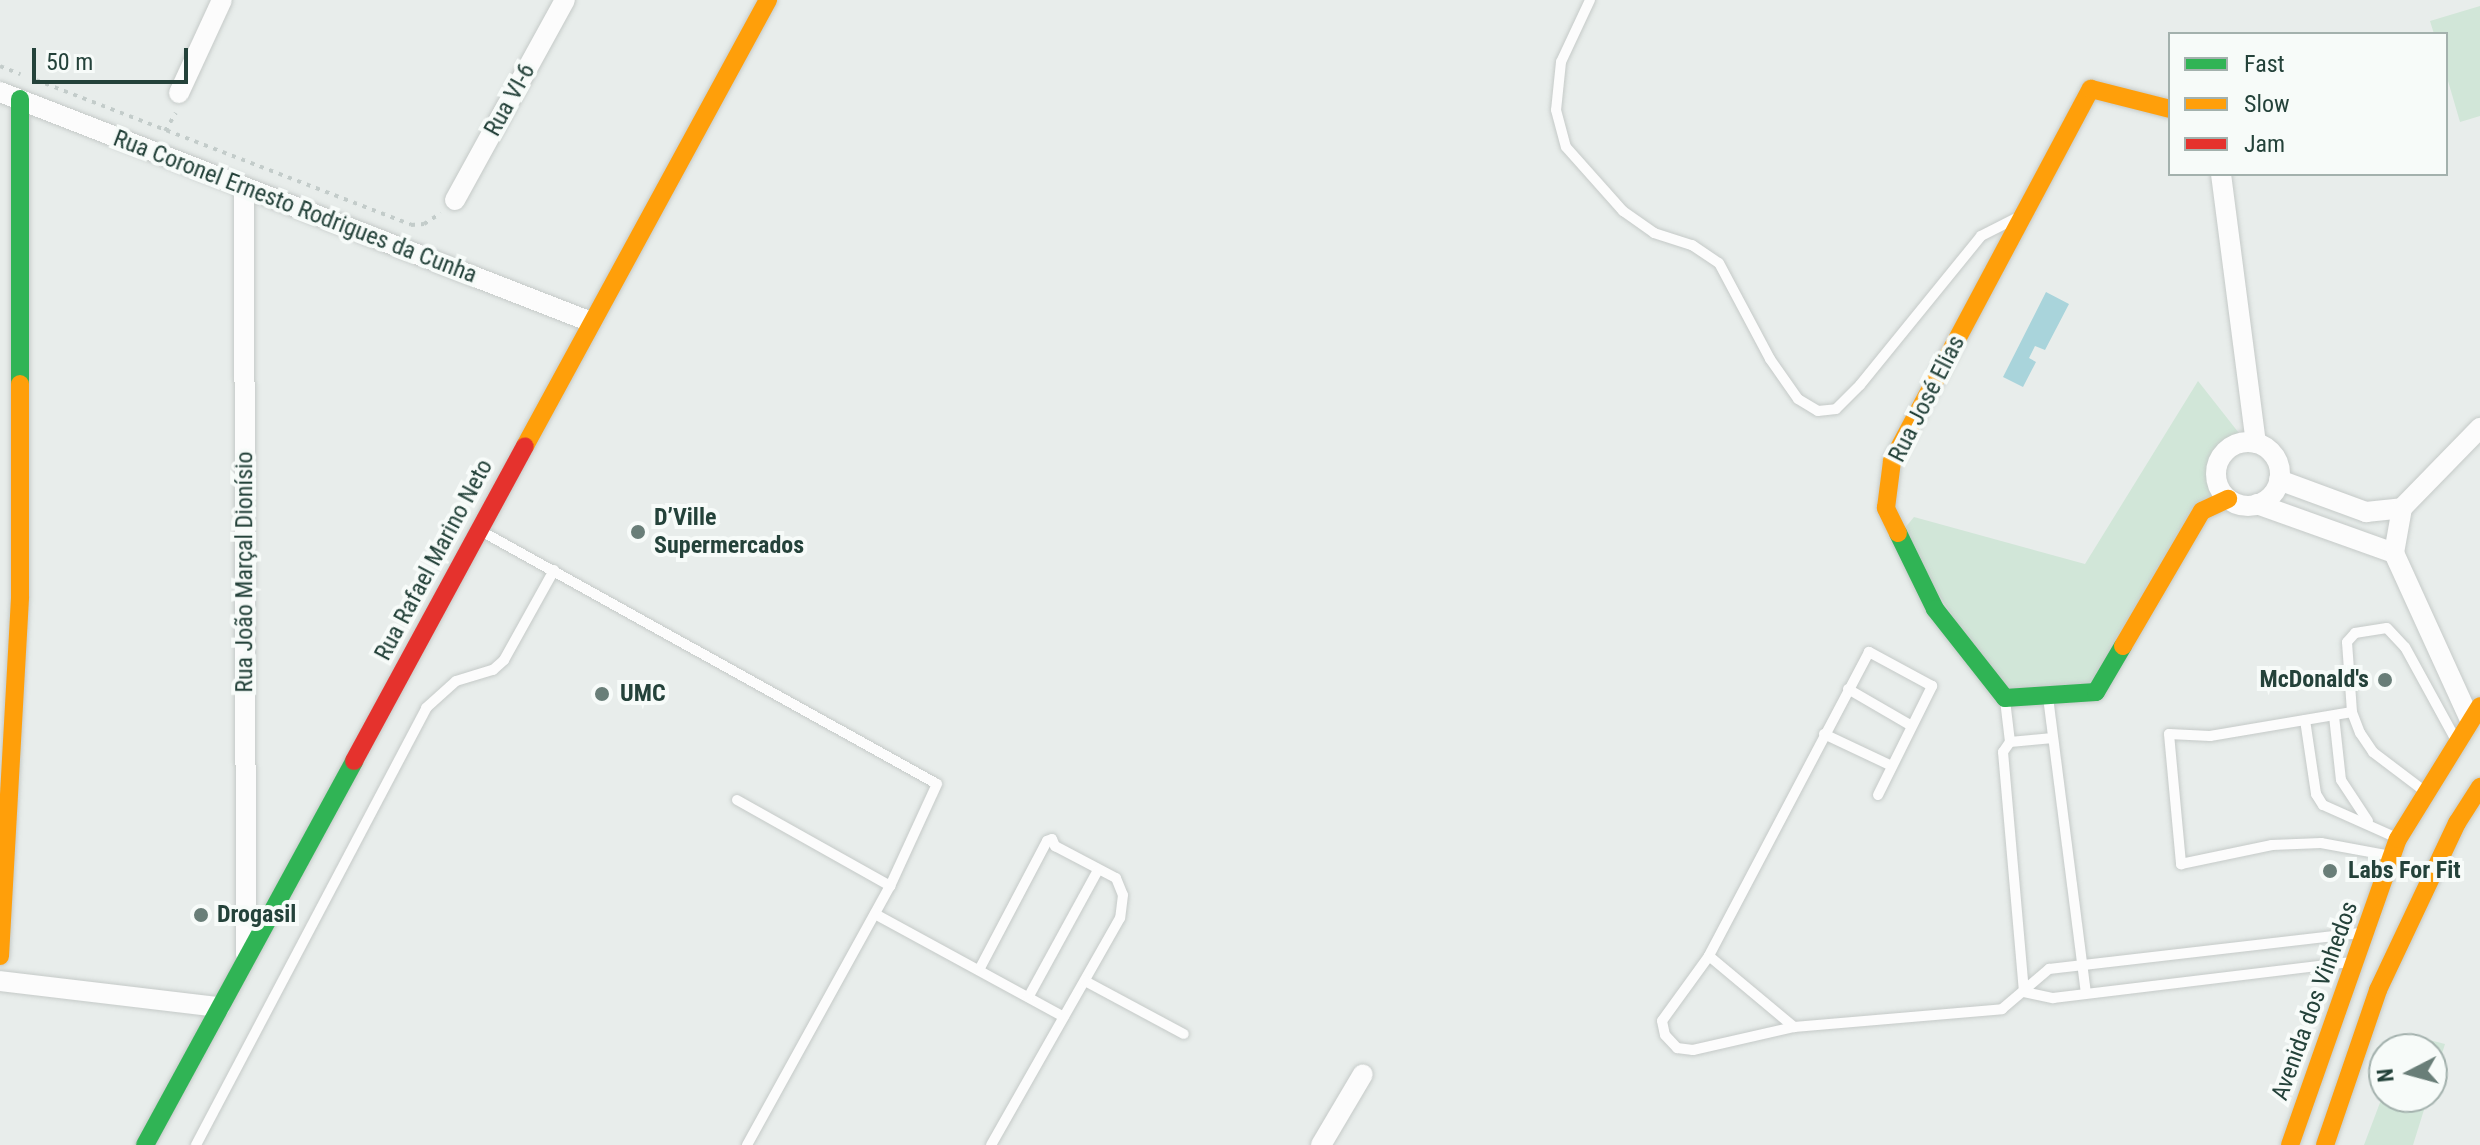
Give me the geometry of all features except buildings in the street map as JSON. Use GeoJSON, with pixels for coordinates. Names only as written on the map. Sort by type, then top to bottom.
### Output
{"type":"FeatureCollection","features":[{"type":"Feature","properties":{"kind":"street"},"geometry":{"type":"LineString","coordinates":[[179,93],[222,0]]}},
{"type":"Feature","properties":{"kind":"street","name":"Rua VI-6"},"geometry":{"type":"LineString","coordinates":[[455,200],[565,0]]}},
{"type":"Feature","properties":{"kind":"street","name":"Rua Rafael Marino Neto"},"geometry":{"type":"LineString","coordinates":[[145,1145],[768,0]]}},
{"type":"Feature","properties":{"kind":"street","name":"Rua José Elias"},"geometry":{"type":"LineString","coordinates":[[2005,698],[1935,609],[1886,508],[1892,461],[2091,89],[2168,108]]}},
{"type":"Feature","properties":{"kind":"street","name":"Rua Coronel Ernesto Rodrigues da Cunha"},"geometry":{"type":"LineString","coordinates":[[0,92],[591,322]]}},
{"type":"Feature","properties":{"kind":"street"},"geometry":{"type":"LineString","coordinates":[[0,956],[20,597],[20,99]]}},
{"type":"Feature","properties":{"kind":"street"},"geometry":{"type":"LineString","coordinates":[[2221,176],[2256,443]]}},
{"type":"Feature","properties":{"kind":"street","name":"Rua João Marçal Dionísio"},"geometry":{"type":"LineString","coordinates":[[244,187],[246,957]]}},
{"type":"Feature","properties":{"kind":"street"},"geometry":{"type":"LineString","coordinates":[[2475,713],[2394,553],[2402,508],[2480,428]]}},
{"type":"Feature","properties":{"kind":"street"},"geometry":{"type":"LineString","coordinates":[[2228,499],[2217,481],[2219,459],[2235,444],[2256,443],[2273,454],[2279,480],[2273,493],[2257,504]]}},
{"type":"Feature","properties":{"kind":"street"},"geometry":{"type":"LineString","coordinates":[[2279,480],[2366,512],[2402,508]]}},
{"type":"Feature","properties":{"kind":"street"},"geometry":{"type":"LineString","coordinates":[[2005,698],[2096,692],[2202,511],[2228,499],[2257,504],[2394,553]]}},
{"type":"Feature","properties":{"kind":"street","name":"Avenida dos Vinhedos"},"geometry":{"type":"LineString","coordinates":[[2290,1145],[2395,848],[2475,713]]}},
{"type":"Feature","properties":{"kind":"street"},"geometry":{"type":"LineString","coordinates":[[2325,1145],[2378,990],[2457,823],[2480,787]]}},
{"type":"Feature","properties":{"kind":"street"},"geometry":{"type":"LineString","coordinates":[[0,981],[219,1007]]}},
{"type":"Feature","properties":{"kind":"street"},"geometry":{"type":"LineString","coordinates":[[1321,1145],[1363,1074]]}},
{"type":"Feature","properties":{"kind":"lane"},"geometry":{"type":"LineString","coordinates":[[1590,0],[1561,62],[1556,110],[1566,147],[1623,211],[1654,233],[1692,245],[1719,263],[1770,359],[1798,399],[1818,411],[1836,409],[1860,385],[1981,236],[2024,215]]}},
{"type":"Feature","properties":{"kind":"lane"},"geometry":{"type":"LineString","coordinates":[[478,529],[930,777],[937,784],[934,797],[890,886],[747,1145]]}},
{"type":"Feature","properties":{"kind":"lane"},"geometry":{"type":"LineString","coordinates":[[196,1145],[426,708],[456,681],[493,670],[504,660],[554,570]]}},
{"type":"Feature","properties":{"kind":"lane"},"geometry":{"type":"LineString","coordinates":[[2426,792],[2373,752],[2352,712],[2347,642],[2355,633],[2387,628],[2405,647],[2457,742]]}},
{"type":"Feature","properties":{"kind":"lane"},"geometry":{"type":"LineString","coordinates":[[1878,795],[1910,725],[1932,686],[1869,652],[1709,956],[1662,1021],[1677,1048],[1693,1050],[1794,1027],[2002,1009],[2049,969],[2365,933]]}},
{"type":"Feature","properties":{"kind":"lane"},"geometry":{"type":"LineString","coordinates":[[1848,689],[1910,725]]}},
{"type":"Feature","properties":{"kind":"lane"},"geometry":{"type":"LineString","coordinates":[[2048,695],[2086,993]]}},
{"type":"Feature","properties":{"kind":"lane"},"geometry":{"type":"LineString","coordinates":[[2005,698],[2010,742],[2003,752],[2024,992]]}},
{"type":"Feature","properties":{"kind":"lane"},"geometry":{"type":"LineString","coordinates":[[2352,712],[2210,736],[2169,734],[2181,864],[2297,844],[2395,848]]}},
{"type":"Feature","properties":{"kind":"lane"},"geometry":{"type":"LineString","coordinates":[[2334,716],[2341,780],[2369,823],[2395,848]]}},
{"type":"Feature","properties":{"kind":"lane"},"geometry":{"type":"LineString","coordinates":[[2305,720],[2316,794],[2323,805],[2369,823]]}},
{"type":"Feature","properties":{"kind":"lane"},"geometry":{"type":"LineString","coordinates":[[1824,734],[1892,766]]}},
{"type":"Feature","properties":{"kind":"lane"},"geometry":{"type":"LineString","coordinates":[[2010,742],[2053,738]]}},
{"type":"Feature","properties":{"kind":"lane"},"geometry":{"type":"LineString","coordinates":[[737,800],[890,886]]}},
{"type":"Feature","properties":{"kind":"lane"},"geometry":{"type":"LineString","coordinates":[[979,970],[1047,841],[1052,839],[1055,846],[1116,878],[1123,895],[1120,918],[991,1145]]}},
{"type":"Feature","properties":{"kind":"lane"},"geometry":{"type":"LineString","coordinates":[[1029,996],[1098,870]]}},
{"type":"Feature","properties":{"kind":"lane"},"geometry":{"type":"LineString","coordinates":[[875,914],[1064,1017]]}},
{"type":"Feature","properties":{"kind":"lane"},"geometry":{"type":"LineString","coordinates":[[1709,956],[1794,1027]]}},
{"type":"Feature","properties":{"kind":"lane"},"geometry":{"type":"LineString","coordinates":[[2024,992],[2053,998],[2355,962]]}},
{"type":"Feature","properties":{"kind":"lane"},"geometry":{"type":"LineString","coordinates":[[1085,981],[1184,1034]]}},
{"type":"Feature","properties":{"kind":"path"},"geometry":{"type":"LineString","coordinates":[[0,66],[411,225],[424,224],[455,200]]}},
{"type":"Feature","properties":{"kind":"green space"},"geometry":{"type":"Polygon","coordinates":[[[2480,6],[2480,116],[2460,122],[2448,81],[2448,32],[2433,32],[2430,21],[2480,6]]]}},
{"type":"Feature","properties":{"kind":"green space"},"geometry":{"type":"Polygon","coordinates":[[[2198,381],[2246,442],[2219,459],[2221,491],[2202,511],[2096,692],[2005,698],[1900,534],[1914,517],[2085,564],[2198,381]]]}},
{"type":"Feature","properties":{"kind":"green space"},"geometry":{"type":"Polygon","coordinates":[[[2376,1113],[2423,1113],[2413,1145],[2364,1145],[2376,1113]]]}},
{"type":"Feature","properties":{"kind":"water"},"geometry":{"type":"Polygon","coordinates":[[[2046,292],[2069,304],[2045,350],[2035,346],[2029,358],[2036,362],[2023,387],[2003,377],[2046,292]]]}},
{"type":"Feature","properties":{"kind":"traffic: fast"},"geometry":{"type":"LineString","coordinates":[[20,99],[20,384]]}},
{"type":"Feature","properties":{"kind":"traffic: fast"},"geometry":{"type":"LineString","coordinates":[[1898,533],[1935,609],[2005,698],[2096,692],[2123,646]]}},
{"type":"Feature","properties":{"kind":"traffic: fast"},"geometry":{"type":"LineString","coordinates":[[145,1145],[354,761]]}},
{"type":"Feature","properties":{"kind":"traffic: slow"},"geometry":{"type":"LineString","coordinates":[[525,446],[768,0]]}},
{"type":"Feature","properties":{"kind":"traffic: slow"},"geometry":{"type":"LineString","coordinates":[[1898,533],[1886,508],[1892,461],[2091,89],[2168,108]]}},
{"type":"Feature","properties":{"kind":"traffic: slow"},"geometry":{"type":"LineString","coordinates":[[0,956],[20,597],[20,384]]}},
{"type":"Feature","properties":{"kind":"traffic: slow"},"geometry":{"type":"LineString","coordinates":[[2123,646],[2202,511],[2228,499]]}},
{"type":"Feature","properties":{"kind":"traffic: slow"},"geometry":{"type":"LineString","coordinates":[[2290,1145],[2398,839],[2480,706]]}},
{"type":"Feature","properties":{"kind":"traffic: slow"},"geometry":{"type":"LineString","coordinates":[[2325,1145],[2378,990],[2457,823],[2480,787]]}},
{"type":"Feature","properties":{"kind":"traffic: jam"},"geometry":{"type":"LineString","coordinates":[[354,761],[525,446]]}},
{"type":"Feature","properties":{"kind":"place","name":"D’Ville Supermercados"},"geometry":{"type":"Point","coordinates":[638,532]}},
{"type":"Feature","properties":{"kind":"place","name":"McDonald's"},"geometry":{"type":"Point","coordinates":[2385,680]}},
{"type":"Feature","properties":{"kind":"place","name":"UMC"},"geometry":{"type":"Point","coordinates":[602,694]}},
{"type":"Feature","properties":{"kind":"place","name":"Labs For Fit"},"geometry":{"type":"Point","coordinates":[2330,871]}},
{"type":"Feature","properties":{"kind":"place","name":"Drogasil"},"geometry":{"type":"Point","coordinates":[201,915]}}]}
